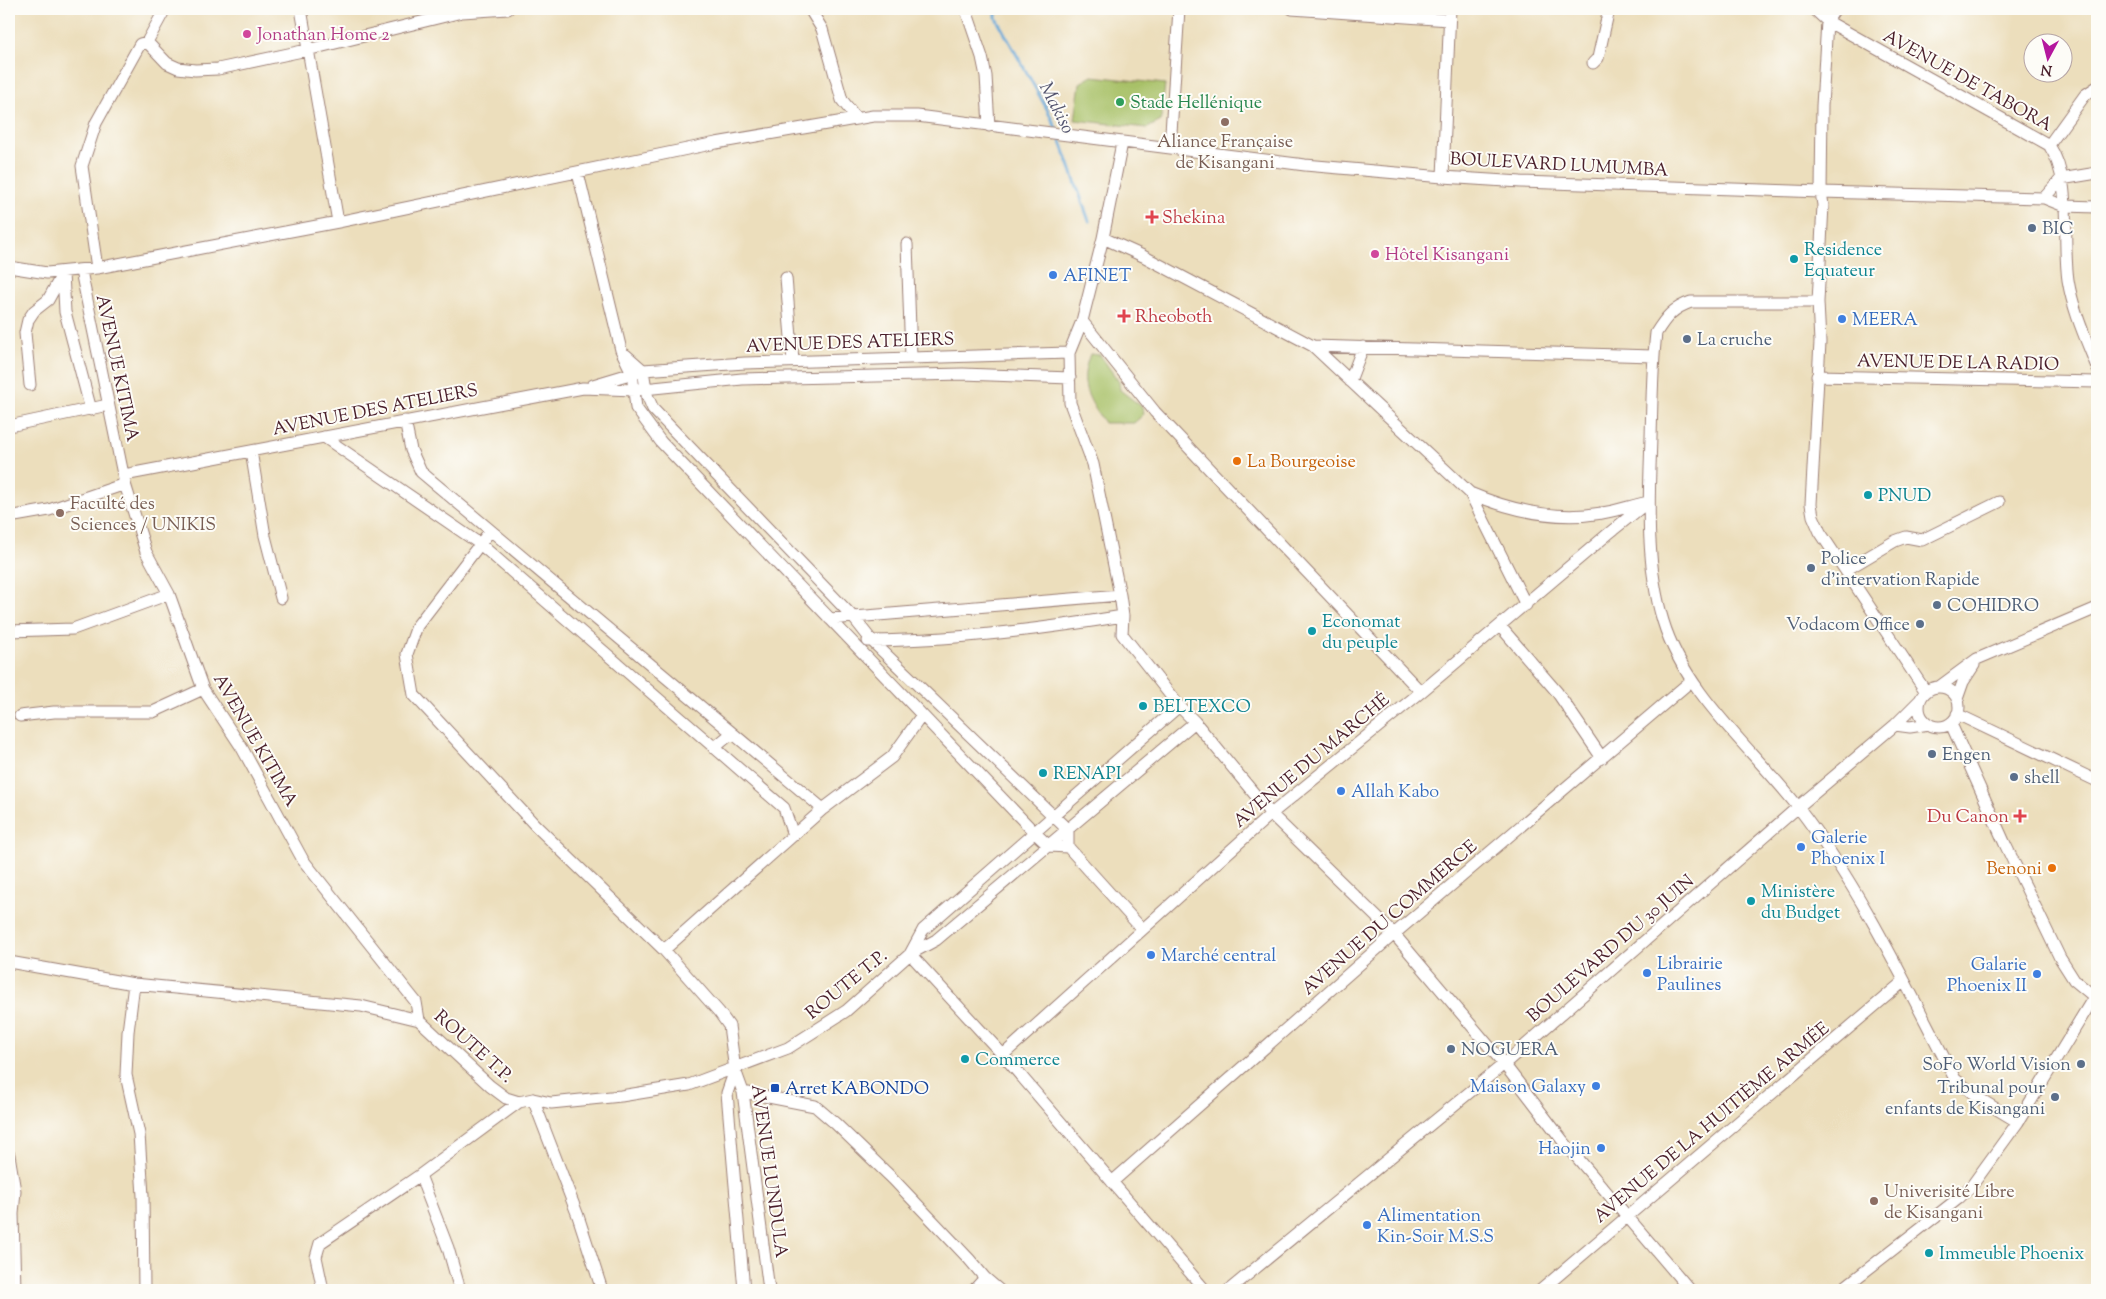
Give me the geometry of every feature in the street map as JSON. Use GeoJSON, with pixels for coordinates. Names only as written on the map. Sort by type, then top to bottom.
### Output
{"type":"FeatureCollection","features":[{"type":"Feature","properties":{"kind":"street"},"geometry":{"type":"LineString","coordinates":[[97,268],[82,166],[96,123],[140,44],[147,42],[165,9]]}},
{"type":"Feature","properties":{"kind":"street"},"geometry":{"type":"LineString","coordinates":[[301,9],[338,222]]}},
{"type":"Feature","properties":{"kind":"street"},"geometry":{"type":"LineString","coordinates":[[422,22],[429,9]]}},
{"type":"Feature","properties":{"kind":"street"},"geometry":{"type":"LineString","coordinates":[[147,42],[167,63],[178,68],[195,70],[218,69],[307,50],[460,11],[508,9]]}},
{"type":"Feature","properties":{"kind":"street"},"geometry":{"type":"LineString","coordinates":[[1170,148],[1179,9]]}},
{"type":"Feature","properties":{"kind":"street"},"geometry":{"type":"LineString","coordinates":[[1292,9],[1450,14],[1443,176]]}},
{"type":"Feature","properties":{"kind":"street"},"geometry":{"type":"LineString","coordinates":[[1593,63],[1598,58],[1609,9]]}},
{"type":"Feature","properties":{"kind":"street","name":"AVENUE DE TABORA"},"geometry":{"type":"LineString","coordinates":[[1814,9],[1827,21],[2049,145],[2056,156],[2061,179],[2068,280],[2074,308],[2097,367]]}},
{"type":"Feature","properties":{"kind":"street"},"geometry":{"type":"LineString","coordinates":[[1835,9],[1827,21],[1822,106],[1821,192],[1823,205],[1818,302],[1820,342],[1811,504],[1813,516],[1820,532],[1846,570],[1923,696],[1920,713],[1929,724]]}},
{"type":"Feature","properties":{"kind":"street"},"geometry":{"type":"LineString","coordinates":[[966,10],[982,57],[986,76],[989,126]]}},
{"type":"Feature","properties":{"kind":"street"},"geometry":{"type":"LineString","coordinates":[[811,11],[822,28],[842,100],[857,119]]}},
{"type":"Feature","properties":{"kind":"street"},"geometry":{"type":"LineString","coordinates":[[2049,145],[2085,94],[2097,87]]}},
{"type":"Feature","properties":{"kind":"street","name":"BOULEVARD LUMUMBA"},"geometry":{"type":"LineString","coordinates":[[9,267],[47,273],[81,271],[338,222],[716,143],[857,119],[893,115],[917,116],[1305,165],[1521,182],[2044,198],[2064,206],[2097,207]]}},
{"type":"Feature","properties":{"kind":"street"},"geometry":{"type":"LineString","coordinates":[[1122,143],[1104,238],[1082,321],[1069,353],[1070,403],[1093,464],[1120,595],[1123,616],[1122,634],[1178,706],[1195,722],[1271,814],[1394,934],[1504,1064],[1563,1141],[1690,1290]]}},
{"type":"Feature","properties":{"kind":"street"},"geometry":{"type":"LineString","coordinates":[[578,173],[621,350],[638,372],[653,409],[853,617],[872,641],[1068,830],[1068,847],[1142,929]]}},
{"type":"Feature","properties":{"kind":"street"},"geometry":{"type":"LineString","coordinates":[[2044,198],[2061,179],[2097,173]]}},
{"type":"Feature","properties":{"kind":"street"},"geometry":{"type":"LineString","coordinates":[[1104,238],[1143,256],[1313,346],[1470,493],[1500,506],[1530,513],[1565,515],[1601,513],[1648,502]]}},
{"type":"Feature","properties":{"kind":"street"},"geometry":{"type":"LineString","coordinates":[[907,244],[911,357]]}},
{"type":"Feature","properties":{"kind":"street","name":"AVENUE KITIMA"},"geometry":{"type":"LineString","coordinates":[[81,271],[124,479],[146,552],[169,594],[203,689],[242,748],[303,860],[416,1002],[419,1020]]}},
{"type":"Feature","properties":{"kind":"street"},"geometry":{"type":"LineString","coordinates":[[30,385],[26,333],[28,320],[34,311],[48,300],[63,273]]}},
{"type":"Feature","properties":{"kind":"street"},"geometry":{"type":"LineString","coordinates":[[63,273],[65,312],[91,410]]}},
{"type":"Feature","properties":{"kind":"street"},"geometry":{"type":"LineString","coordinates":[[786,278],[793,361]]}},
{"type":"Feature","properties":{"kind":"street"},"geometry":{"type":"LineString","coordinates":[[1818,302],[1691,302],[1677,307],[1666,316],[1656,333],[1653,356],[1648,502],[1653,569],[1658,600],[1664,624],[1691,681],[1798,807],[1850,882],[1955,1079],[1980,1099],[2018,1122]]}},
{"type":"Feature","properties":{"kind":"street"},"geometry":{"type":"LineString","coordinates":[[1082,321],[1156,412],[1421,692]]}},
{"type":"Feature","properties":{"kind":"street"},"geometry":{"type":"LineString","coordinates":[[1313,346],[1653,356]]}},
{"type":"Feature","properties":{"kind":"street"},"geometry":{"type":"LineString","coordinates":[[1350,381],[1363,347]]}},
{"type":"Feature","properties":{"kind":"street","name":"AVENUE DES ATELIERS"},"geometry":{"type":"LineString","coordinates":[[9,517],[49,510],[124,479],[251,451],[583,388],[638,372],[793,361],[1069,353]]}},
{"type":"Feature","properties":{"kind":"street"},"geometry":{"type":"LineString","coordinates":[[638,372],[634,390],[636,408],[661,442],[1035,833],[1049,846],[1068,847]]}},
{"type":"Feature","properties":{"kind":"street","name":"AVENUE DES ATELIERS"},"geometry":{"type":"LineString","coordinates":[[583,388],[634,390],[742,379],[963,374],[1070,378]]}},
{"type":"Feature","properties":{"kind":"street","name":"AVENUE DE LA RADIO"},"geometry":{"type":"LineString","coordinates":[[1817,376],[2097,382]]}},
{"type":"Feature","properties":{"kind":"street"},"geometry":{"type":"LineString","coordinates":[[9,426],[108,405]]}},
{"type":"Feature","properties":{"kind":"street"},"geometry":{"type":"LineString","coordinates":[[405,421],[411,450],[421,472],[823,809]]}},
{"type":"Feature","properties":{"kind":"street"},"geometry":{"type":"LineString","coordinates":[[324,437],[480,544],[784,808],[793,835]]}},
{"type":"Feature","properties":{"kind":"street"},"geometry":{"type":"LineString","coordinates":[[251,451],[265,536],[281,598]]}},
{"type":"Feature","properties":{"kind":"street"},"geometry":{"type":"LineString","coordinates":[[1470,493],[1526,605]]}},
{"type":"Feature","properties":{"kind":"street","name":"AVENUE DU MARCHÉ"},"geometry":{"type":"LineString","coordinates":[[1003,1054],[1271,814],[1421,692],[1648,502]]}},
{"type":"Feature","properties":{"kind":"street"},"geometry":{"type":"LineString","coordinates":[[1846,570],[1895,541],[1906,537],[1922,540],[1999,502]]}},
{"type":"Feature","properties":{"kind":"street"},"geometry":{"type":"LineString","coordinates":[[490,531],[417,626],[407,654],[414,695],[535,824],[664,950],[729,1026],[734,1070]]}},
{"type":"Feature","properties":{"kind":"street"},"geometry":{"type":"LineString","coordinates":[[9,631],[73,629],[169,594]]}},
{"type":"Feature","properties":{"kind":"street"},"geometry":{"type":"LineString","coordinates":[[830,618],[1120,595]]}},
{"type":"Feature","properties":{"kind":"street"},"geometry":{"type":"LineString","coordinates":[[1923,696],[1977,660],[2097,608]]}},
{"type":"Feature","properties":{"kind":"street"},"geometry":{"type":"LineString","coordinates":[[852,642],[959,637],[1042,630],[1123,616]]}},
{"type":"Feature","properties":{"kind":"street"},"geometry":{"type":"LineString","coordinates":[[1500,626],[1557,692],[1602,758]]}},
{"type":"Feature","properties":{"kind":"street"},"geometry":{"type":"LineString","coordinates":[[1957,699],[1963,682],[1977,660]]}},
{"type":"Feature","properties":{"kind":"street","name":"AVENUE DU COMMERCE"},"geometry":{"type":"LineString","coordinates":[[1112,1182],[1394,934],[1691,681]]}},
{"type":"Feature","properties":{"kind":"street"},"geometry":{"type":"LineString","coordinates":[[1896,725],[1910,727],[1929,724],[1936,726],[1951,724],[1958,714],[1959,706],[1957,699],[1950,690],[1939,687]]}},
{"type":"Feature","properties":{"kind":"street"},"geometry":{"type":"LineString","coordinates":[[20,716],[54,712],[153,712],[203,689]]}},
{"type":"Feature","properties":{"kind":"street","name":"BOULEVARD DU 30 JUIN"},"geometry":{"type":"LineString","coordinates":[[1229,1290],[1504,1064],[1798,807],[1896,725],[1923,696]]}},
{"type":"Feature","properties":{"kind":"street","name":"ROUTE T.P."},"geometry":{"type":"LineString","coordinates":[[910,954],[924,930],[1178,706]]}},
{"type":"Feature","properties":{"kind":"street"},"geometry":{"type":"LineString","coordinates":[[1958,714],[2097,781]]}},
{"type":"Feature","properties":{"kind":"street"},"geometry":{"type":"LineString","coordinates":[[664,950],[823,809],[892,757],[922,715]]}},
{"type":"Feature","properties":{"kind":"street","name":"ROUTE T.P."},"geometry":{"type":"LineString","coordinates":[[9,962],[134,984],[362,1006],[419,1020],[490,1086],[506,1098],[519,1102],[533,1098],[551,1103],[621,1096],[689,1085],[734,1070],[788,1048],[838,1016],[910,954],[936,940],[1195,722]]}},
{"type":"Feature","properties":{"kind":"street"},"geometry":{"type":"LineString","coordinates":[[1841,1290],[1959,1198],[1973,1184],[2018,1122],[2096,998],[2074,980],[2060,958],[2005,844],[1951,724]]}},
{"type":"Feature","properties":{"kind":"street"},"geometry":{"type":"LineString","coordinates":[[714,748],[732,733]]}},
{"type":"Feature","properties":{"kind":"street"},"geometry":{"type":"LineString","coordinates":[[910,954],[1003,1054],[1205,1290]]}},
{"type":"Feature","properties":{"kind":"street","name":"AVENUE DE LA HUITIÈME ARMÉE"},"geometry":{"type":"LineString","coordinates":[[1541,1290],[1904,981]]}},
{"type":"Feature","properties":{"kind":"street"},"geometry":{"type":"LineString","coordinates":[[134,984],[128,1032],[126,1075],[139,1134],[143,1196],[144,1290]]}},
{"type":"Feature","properties":{"kind":"street","name":"AVENUE LUNDULA"},"geometry":{"type":"LineString","coordinates":[[734,1070],[744,1092],[769,1290]]}},
{"type":"Feature","properties":{"kind":"street","name":"AVENUE LUNDULA"},"geometry":{"type":"LineString","coordinates":[[734,1070],[727,1093],[744,1290]]}},
{"type":"Feature","properties":{"kind":"street"},"geometry":{"type":"LineString","coordinates":[[744,1092],[815,1106],[893,1179],[985,1278],[999,1290]]}},
{"type":"Feature","properties":{"kind":"street"},"geometry":{"type":"LineString","coordinates":[[533,1098],[578,1216],[602,1290]]}},
{"type":"Feature","properties":{"kind":"street"},"geometry":{"type":"LineString","coordinates":[[323,1290],[316,1257],[320,1243],[420,1175],[519,1102]]}},
{"type":"Feature","properties":{"kind":"street"},"geometry":{"type":"LineString","coordinates":[[9,1156],[15,1191],[13,1214],[15,1290]]}},
{"type":"Feature","properties":{"kind":"street"},"geometry":{"type":"LineString","coordinates":[[420,1175],[448,1248],[460,1290]]}},
{"type":"Feature","properties":{"kind":"street"},"geometry":{"type":"LineString","coordinates":[[974,1290],[985,1278]]}},
{"type":"Feature","properties":{"kind":"green space","name":"Stade Hellénique"},"geometry":{"type":"Polygon","coordinates":[[[1092,76],[1165,84],[1161,121],[1147,128],[1075,120],[1080,83],[1092,76]]]}},
{"type":"Feature","properties":{"kind":"green space"},"geometry":{"type":"Polygon","coordinates":[[[1090,354],[1100,355],[1119,382],[1120,390],[1142,407],[1144,414],[1134,423],[1104,423],[1093,406],[1085,383],[1086,365],[1090,354]]]}},
{"type":"Feature","properties":{"kind":"waterway","name":"Makiso"},"geometry":{"type":"LineString","coordinates":[[996,9],[996,18],[1057,130]]}},
{"type":"Feature","properties":{"kind":"waterway","name":"Makiso"},"geometry":{"type":"LineString","coordinates":[[1059,136],[1089,221]]}},
{"type":"Feature","properties":{"kind":"place","name":"Jonathan Home 2"},"geometry":{"type":"Point","coordinates":[247,34]}},
{"type":"Feature","properties":{"kind":"place","name":"Stade Hellénique"},"geometry":{"type":"Point","coordinates":[1120,102]}},
{"type":"Feature","properties":{"kind":"place","name":"Aliance Française de Kisangani"},"geometry":{"type":"Point","coordinates":[1225,122]}},
{"type":"Feature","properties":{"kind":"place","name":"Shekina"},"geometry":{"type":"Point","coordinates":[1152,217]}},
{"type":"Feature","properties":{"kind":"place","name":"BIC"},"geometry":{"type":"Point","coordinates":[2032,228]}},
{"type":"Feature","properties":{"kind":"place","name":"Hôtel Kisangani"},"geometry":{"type":"Point","coordinates":[1375,254]}},
{"type":"Feature","properties":{"kind":"place","name":"Residence Equateur"},"geometry":{"type":"Point","coordinates":[1794,259]}},
{"type":"Feature","properties":{"kind":"place","name":"AFINET"},"geometry":{"type":"Point","coordinates":[1053,275]}},
{"type":"Feature","properties":{"kind":"place","name":"Rheoboth"},"geometry":{"type":"Point","coordinates":[1124,316]}},
{"type":"Feature","properties":{"kind":"place","name":"MEERA"},"geometry":{"type":"Point","coordinates":[1842,319]}},
{"type":"Feature","properties":{"kind":"place","name":"La cruche"},"geometry":{"type":"Point","coordinates":[1687,339]}},
{"type":"Feature","properties":{"kind":"place","name":"La Bourgeoise"},"geometry":{"type":"Point","coordinates":[1237,461]}},
{"type":"Feature","properties":{"kind":"place","name":"PNUD"},"geometry":{"type":"Point","coordinates":[1868,495]}},
{"type":"Feature","properties":{"kind":"place","name":"Faculté des Sciences / UNIKIS"},"geometry":{"type":"Point","coordinates":[60,513]}},
{"type":"Feature","properties":{"kind":"place","name":"Police d'intervation Rapide"},"geometry":{"type":"Point","coordinates":[1811,568]}},
{"type":"Feature","properties":{"kind":"place","name":"COHIDRO"},"geometry":{"type":"Point","coordinates":[1937,605]}},
{"type":"Feature","properties":{"kind":"place","name":"Vodacom Office"},"geometry":{"type":"Point","coordinates":[1920,624]}},
{"type":"Feature","properties":{"kind":"place","name":"Economat du peuple"},"geometry":{"type":"Point","coordinates":[1312,631]}},
{"type":"Feature","properties":{"kind":"place","name":"BELTEXCO"},"geometry":{"type":"Point","coordinates":[1143,706]}},
{"type":"Feature","properties":{"kind":"place","name":"Engen"},"geometry":{"type":"Point","coordinates":[1932,754]}},
{"type":"Feature","properties":{"kind":"place","name":"RENAPI"},"geometry":{"type":"Point","coordinates":[1043,773]}},
{"type":"Feature","properties":{"kind":"place","name":"shell"},"geometry":{"type":"Point","coordinates":[2014,777]}},
{"type":"Feature","properties":{"kind":"place","name":"Allah Kabo"},"geometry":{"type":"Point","coordinates":[1341,791]}},
{"type":"Feature","properties":{"kind":"place","name":"Du Canon"},"geometry":{"type":"Point","coordinates":[2020,816]}},
{"type":"Feature","properties":{"kind":"place","name":"Galerie Phoenix I"},"geometry":{"type":"Point","coordinates":[1801,847]}},
{"type":"Feature","properties":{"kind":"place","name":"Benoni"},"geometry":{"type":"Point","coordinates":[2052,868]}},
{"type":"Feature","properties":{"kind":"place","name":"Ministère du Budget"},"geometry":{"type":"Point","coordinates":[1751,901]}},
{"type":"Feature","properties":{"kind":"place","name":"Marché central"},"geometry":{"type":"Point","coordinates":[1151,955]}},
{"type":"Feature","properties":{"kind":"place","name":"Librairie Paulines"},"geometry":{"type":"Point","coordinates":[1647,973]}},
{"type":"Feature","properties":{"kind":"place","name":"Galarie Phoenix II"},"geometry":{"type":"Point","coordinates":[2037,974]}},
{"type":"Feature","properties":{"kind":"place","name":"NOGUERA"},"geometry":{"type":"Point","coordinates":[1451,1049]}},
{"type":"Feature","properties":{"kind":"place","name":"Commerce"},"geometry":{"type":"Point","coordinates":[965,1059]}},
{"type":"Feature","properties":{"kind":"place","name":"SoFo World Vision"},"geometry":{"type":"Point","coordinates":[2081,1064]}},
{"type":"Feature","properties":{"kind":"place","name":"Maison Galaxy"},"geometry":{"type":"Point","coordinates":[1596,1086]}},
{"type":"Feature","properties":{"kind":"place","name":"Arret KABONDO"},"geometry":{"type":"Point","coordinates":[775,1088]}},
{"type":"Feature","properties":{"kind":"place","name":"Tribunal pour enfants de Kisangani"},"geometry":{"type":"Point","coordinates":[2055,1097]}},
{"type":"Feature","properties":{"kind":"place","name":"Haojin"},"geometry":{"type":"Point","coordinates":[1601,1148]}},
{"type":"Feature","properties":{"kind":"place","name":"Univerisité Libre de Kisangani"},"geometry":{"type":"Point","coordinates":[1874,1201]}},
{"type":"Feature","properties":{"kind":"place","name":"Alimentation Kin-Soir M.S.S"},"geometry":{"type":"Point","coordinates":[1367,1225]}},
{"type":"Feature","properties":{"kind":"place","name":"Immeuble Phoenix"},"geometry":{"type":"Point","coordinates":[1929,1253]}}]}
